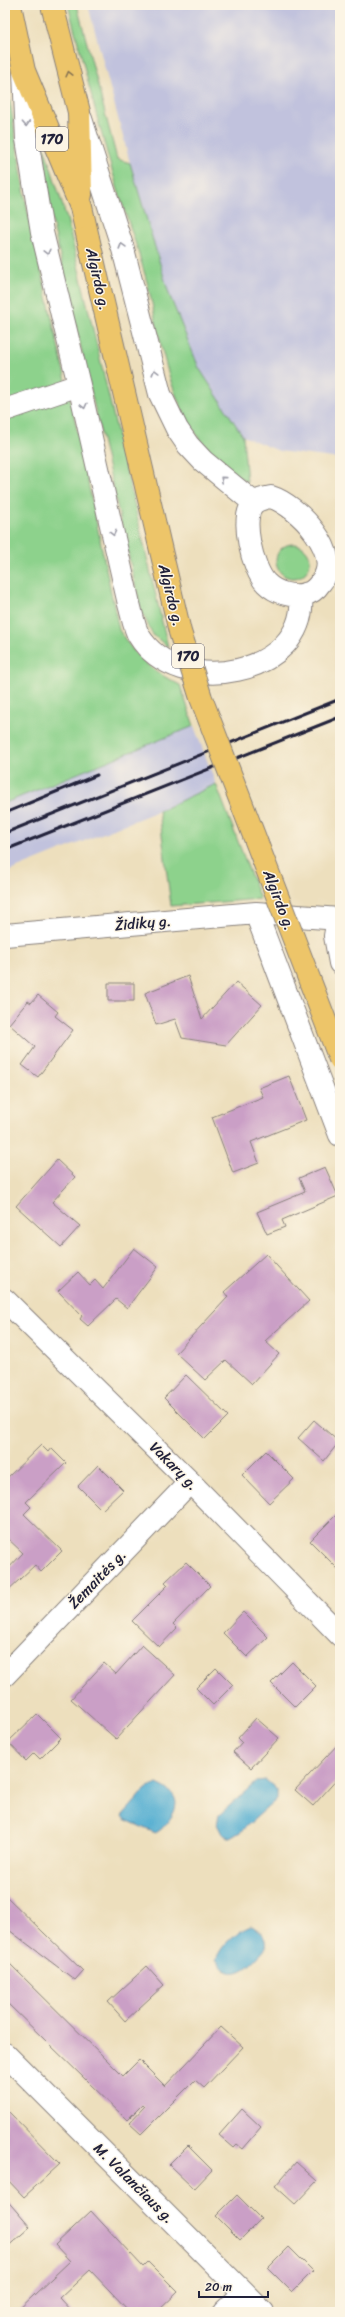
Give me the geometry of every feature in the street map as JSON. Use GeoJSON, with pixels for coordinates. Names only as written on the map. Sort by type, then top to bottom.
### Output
{"type":"FeatureCollection","features":[{"type":"Feature","properties":{"kind":"main road","name":"Algirdo g."},"geometry":{"type":"LineString","coordinates":[[10,5],[24,71],[81,207],[180,632],[201,698],[340,1059]]}},
{"type":"Feature","properties":{"kind":"main road","name":"Algirdo g."},"geometry":{"type":"LineString","coordinates":[[52,5],[79,112],[81,207]]}},
{"type":"Feature","properties":{"kind":"street"},"geometry":{"type":"LineString","coordinates":[[24,71],[27,139],[42,232],[80,385],[129,604],[139,636],[155,652],[177,667],[207,674],[240,671],[270,657],[296,630],[302,615],[301,596]]}},
{"type":"Feature","properties":{"kind":"street"},"geometry":{"type":"LineString","coordinates":[[79,112],[123,249],[160,394],[177,429],[188,445],[203,461],[254,503]]}},
{"type":"Feature","properties":{"kind":"street"},"geometry":{"type":"LineString","coordinates":[[5,410],[80,385]]}},
{"type":"Feature","properties":{"kind":"street"},"geometry":{"type":"LineString","coordinates":[[271,497],[289,506],[311,527],[325,548],[329,562],[324,580],[309,593],[301,596],[275,591],[265,582],[258,570],[248,533],[249,512],[254,503],[264,498],[271,497]]}},
{"type":"Feature","properties":{"kind":"street"},"geometry":{"type":"LineString","coordinates":[[256,913],[340,1135]]}},
{"type":"Feature","properties":{"kind":"street","name":"Židikų g."},"geometry":{"type":"LineString","coordinates":[[5,935],[256,913],[339,919]]}},
{"type":"Feature","properties":{"kind":"street"},"geometry":{"type":"LineString","coordinates":[[339,919],[335,936],[340,963]]}},
{"type":"Feature","properties":{"kind":"street","name":"Vakarų g."},"geometry":{"type":"LineString","coordinates":[[5,1300],[190,1482],[340,1636]]}},
{"type":"Feature","properties":{"kind":"street","name":"Žemaitės g."},"geometry":{"type":"LineString","coordinates":[[5,1675],[190,1482]]}},
{"type":"Feature","properties":{"kind":"street","name":"M. Valančiaus g."},"geometry":{"type":"LineString","coordinates":[[5,2054],[263,2312]]}},
{"type":"Feature","properties":{"kind":"street"},"geometry":{"type":"LineString","coordinates":[[224,2312],[244,2293]]}},
{"type":"Feature","properties":{"kind":"shaded area"},"geometry":{"type":"Polygon","coordinates":[[[88,5],[340,5],[340,459],[279,451],[243,436],[199,368],[169,294],[130,163],[88,5]]]}},
{"type":"Feature","properties":{"kind":"shaded area"},"geometry":{"type":"Polygon","coordinates":[[[194,726],[216,784],[158,811],[5,873],[5,803],[194,726]]]}},
{"type":"Feature","properties":{"kind":"green space"},"geometry":{"type":"Polygon","coordinates":[[[68,5],[77,5],[117,159],[130,163],[169,294],[199,368],[243,436],[247,482],[228,469],[212,454],[192,427],[178,401],[166,366],[146,278],[113,175],[68,5]]]}},
{"type":"Feature","properties":{"kind":"green space"},"geometry":{"type":"Polygon","coordinates":[[[5,70],[27,208],[76,425],[119,630],[138,656],[160,674],[180,685],[194,726],[5,803],[5,70]]]}},
{"type":"Feature","properties":{"kind":"green space"},"geometry":{"type":"Polygon","coordinates":[[[43,143],[67,219],[168,647],[153,635],[141,610],[52,221],[43,143]]]}},
{"type":"Feature","properties":{"kind":"green space"},"geometry":{"type":"Polygon","coordinates":[[[293,544],[305,549],[310,561],[305,573],[293,578],[281,573],[276,561],[281,549],[293,544]]]}},
{"type":"Feature","properties":{"kind":"green space"},"geometry":{"type":"Polygon","coordinates":[[[216,784],[260,899],[171,906],[159,811],[216,784]]]}},
{"type":"Feature","properties":{"kind":"water"},"geometry":{"type":"Polygon","coordinates":[[[266,1780],[277,1790],[277,1799],[240,1832],[230,1838],[222,1834],[217,1824],[219,1815],[257,1781],[266,1780]]]}},
{"type":"Feature","properties":{"kind":"water"},"geometry":{"type":"Polygon","coordinates":[[[157,1784],[173,1794],[176,1803],[173,1814],[169,1820],[155,1833],[124,1819],[122,1816],[146,1789],[157,1784]]]}},
{"type":"Feature","properties":{"kind":"water"},"geometry":{"type":"Polygon","coordinates":[[[251,1926],[258,1929],[263,1934],[266,1940],[266,1948],[249,1966],[242,1970],[229,1972],[222,1967],[216,1959],[222,1948],[230,1939],[251,1926]]]}},
{"type":"Feature","properties":{"kind":"building"},"geometry":{"type":"Polygon","coordinates":[[[188,976],[202,1019],[236,982],[262,1005],[226,1045],[182,1038],[175,1019],[156,1025],[145,993],[188,976]]]}},
{"type":"Feature","properties":{"kind":"building"},"geometry":{"type":"Polygon","coordinates":[[[108,983],[134,983],[134,1001],[108,1001],[108,983]]]}},
{"type":"Feature","properties":{"kind":"building"},"geometry":{"type":"Polygon","coordinates":[[[38,995],[58,1012],[55,1016],[73,1030],[38,1077],[22,1065],[35,1047],[9,1024],[28,1001],[31,1003],[38,995]]]}},
{"type":"Feature","properties":{"kind":"building"},"geometry":{"type":"Polygon","coordinates":[[[289,1076],[306,1120],[251,1142],[259,1163],[233,1173],[212,1117],[263,1097],[259,1088],[289,1076]]]}},
{"type":"Feature","properties":{"kind":"building"},"geometry":{"type":"Polygon","coordinates":[[[57,1160],[75,1177],[52,1202],[80,1226],[61,1247],[16,1206],[57,1160]]]}},
{"type":"Feature","properties":{"kind":"building"},"geometry":{"type":"Polygon","coordinates":[[[325,1167],[338,1196],[282,1220],[285,1227],[267,1234],[257,1212],[305,1192],[299,1178],[325,1167]]]}},
{"type":"Feature","properties":{"kind":"building"},"geometry":{"type":"Polygon","coordinates":[[[134,1248],[158,1267],[127,1308],[116,1299],[88,1326],[80,1319],[82,1316],[58,1291],[78,1272],[90,1285],[95,1280],[103,1289],[134,1248]]]}},
{"type":"Feature","properties":{"kind":"building"},"geometry":{"type":"Polygon","coordinates":[[[266,1254],[309,1301],[265,1341],[279,1354],[252,1384],[226,1360],[205,1380],[176,1353],[228,1297],[224,1292],[266,1254]]]}},
{"type":"Feature","properties":{"kind":"building"},"geometry":{"type":"Polygon","coordinates":[[[186,1375],[228,1416],[205,1439],[164,1398],[186,1375]]]}},
{"type":"Feature","properties":{"kind":"building"},"geometry":{"type":"Polygon","coordinates":[[[314,1420],[339,1442],[324,1461],[298,1438],[314,1420]]]}},
{"type":"Feature","properties":{"kind":"building"},"geometry":{"type":"Polygon","coordinates":[[[41,1445],[48,1452],[51,1448],[66,1463],[26,1502],[31,1507],[24,1514],[62,1551],[41,1572],[35,1565],[5,1593],[5,1572],[23,1553],[5,1536],[5,1480],[41,1445]]]}},
{"type":"Feature","properties":{"kind":"building"},"geometry":{"type":"Polygon","coordinates":[[[266,1451],[294,1479],[269,1503],[242,1475],[266,1451]]]}},
{"type":"Feature","properties":{"kind":"building"},"geometry":{"type":"Polygon","coordinates":[[[98,1465],[123,1490],[102,1510],[78,1486],[98,1465]]]}},
{"type":"Feature","properties":{"kind":"building"},"geometry":{"type":"Polygon","coordinates":[[[340,1511],[340,1571],[310,1541],[340,1511]]]}},
{"type":"Feature","properties":{"kind":"building"},"geometry":{"type":"Polygon","coordinates":[[[186,1562],[210,1586],[173,1624],[177,1628],[159,1647],[132,1621],[168,1585],[165,1582],[186,1562]]]}},
{"type":"Feature","properties":{"kind":"building"},"geometry":{"type":"Polygon","coordinates":[[[243,1612],[268,1637],[247,1657],[223,1633],[243,1612]]]}},
{"type":"Feature","properties":{"kind":"building"},"geometry":{"type":"Polygon","coordinates":[[[142,1645],[175,1675],[116,1739],[71,1699],[104,1663],[116,1674],[142,1645]]]}},
{"type":"Feature","properties":{"kind":"building"},"geometry":{"type":"Polygon","coordinates":[[[292,1662],[316,1686],[295,1707],[271,1683],[292,1662]]]}},
{"type":"Feature","properties":{"kind":"building"},"geometry":{"type":"Polygon","coordinates":[[[216,1668],[233,1685],[213,1705],[196,1688],[216,1668]]]}},
{"type":"Feature","properties":{"kind":"building"},"geometry":{"type":"Polygon","coordinates":[[[37,1714],[61,1738],[40,1759],[34,1753],[26,1761],[8,1742],[37,1714]]]}},
{"type":"Feature","properties":{"kind":"building"},"geometry":{"type":"Polygon","coordinates":[[[256,1718],[279,1738],[251,1768],[233,1752],[242,1742],[238,1738],[256,1718]]]}},
{"type":"Feature","properties":{"kind":"building"},"geometry":{"type":"Polygon","coordinates":[[[340,1742],[340,1776],[313,1806],[295,1790],[340,1742]]]}},
{"type":"Feature","properties":{"kind":"building"},"geometry":{"type":"Polygon","coordinates":[[[5,1895],[83,1971],[75,1980],[5,1927],[5,1895]]]}},
{"type":"Feature","properties":{"kind":"building"},"geometry":{"type":"Polygon","coordinates":[[[5,1959],[123,2076],[139,2060],[165,2086],[221,2027],[243,2047],[204,2088],[195,2080],[141,2134],[129,2123],[144,2107],[142,2105],[127,2120],[5,2001],[5,1959]]]}},
{"type":"Feature","properties":{"kind":"building"},"geometry":{"type":"Polygon","coordinates":[[[147,1966],[164,1985],[125,2021],[108,2002],[147,1966]]]}},
{"type":"Feature","properties":{"kind":"building"},"geometry":{"type":"Polygon","coordinates":[[[5,2108],[60,2164],[24,2197],[5,2177],[5,2108]]]}},
{"type":"Feature","properties":{"kind":"building"},"geometry":{"type":"Polygon","coordinates":[[[242,2109],[261,2127],[242,2149],[237,2145],[234,2148],[219,2135],[242,2109]]]}},
{"type":"Feature","properties":{"kind":"building"},"geometry":{"type":"Polygon","coordinates":[[[188,2146],[212,2170],[194,2189],[169,2165],[188,2146]]]}},
{"type":"Feature","properties":{"kind":"building"},"geometry":{"type":"Polygon","coordinates":[[[296,2162],[317,2181],[295,2204],[275,2186],[296,2162]]]}},
{"type":"Feature","properties":{"kind":"building"},"geometry":{"type":"Polygon","coordinates":[[[237,2195],[261,2219],[240,2240],[216,2216],[237,2195]]]}},
{"type":"Feature","properties":{"kind":"building"},"geometry":{"type":"Polygon","coordinates":[[[5,2198],[30,2227],[5,2249],[5,2198]]]}},
{"type":"Feature","properties":{"kind":"building"},"geometry":{"type":"Polygon","coordinates":[[[91,2211],[143,2267],[148,2262],[178,2292],[157,2312],[130,2312],[90,2270],[60,2298],[73,2312],[16,2312],[70,2261],[55,2245],[91,2211]]]}},
{"type":"Feature","properties":{"kind":"building"},"geometry":{"type":"Polygon","coordinates":[[[289,2247],[313,2271],[292,2292],[268,2268],[289,2247]]]}},
{"type":"Feature","properties":{"kind":"railway"},"geometry":{"type":"LineString","coordinates":[[5,833],[340,699]]}},
{"type":"Feature","properties":{"kind":"railway"},"geometry":{"type":"LineString","coordinates":[[5,850],[340,717]]}},
{"type":"Feature","properties":{"kind":"railway"},"geometry":{"type":"LineString","coordinates":[[5,813],[97,775]]}}]}
